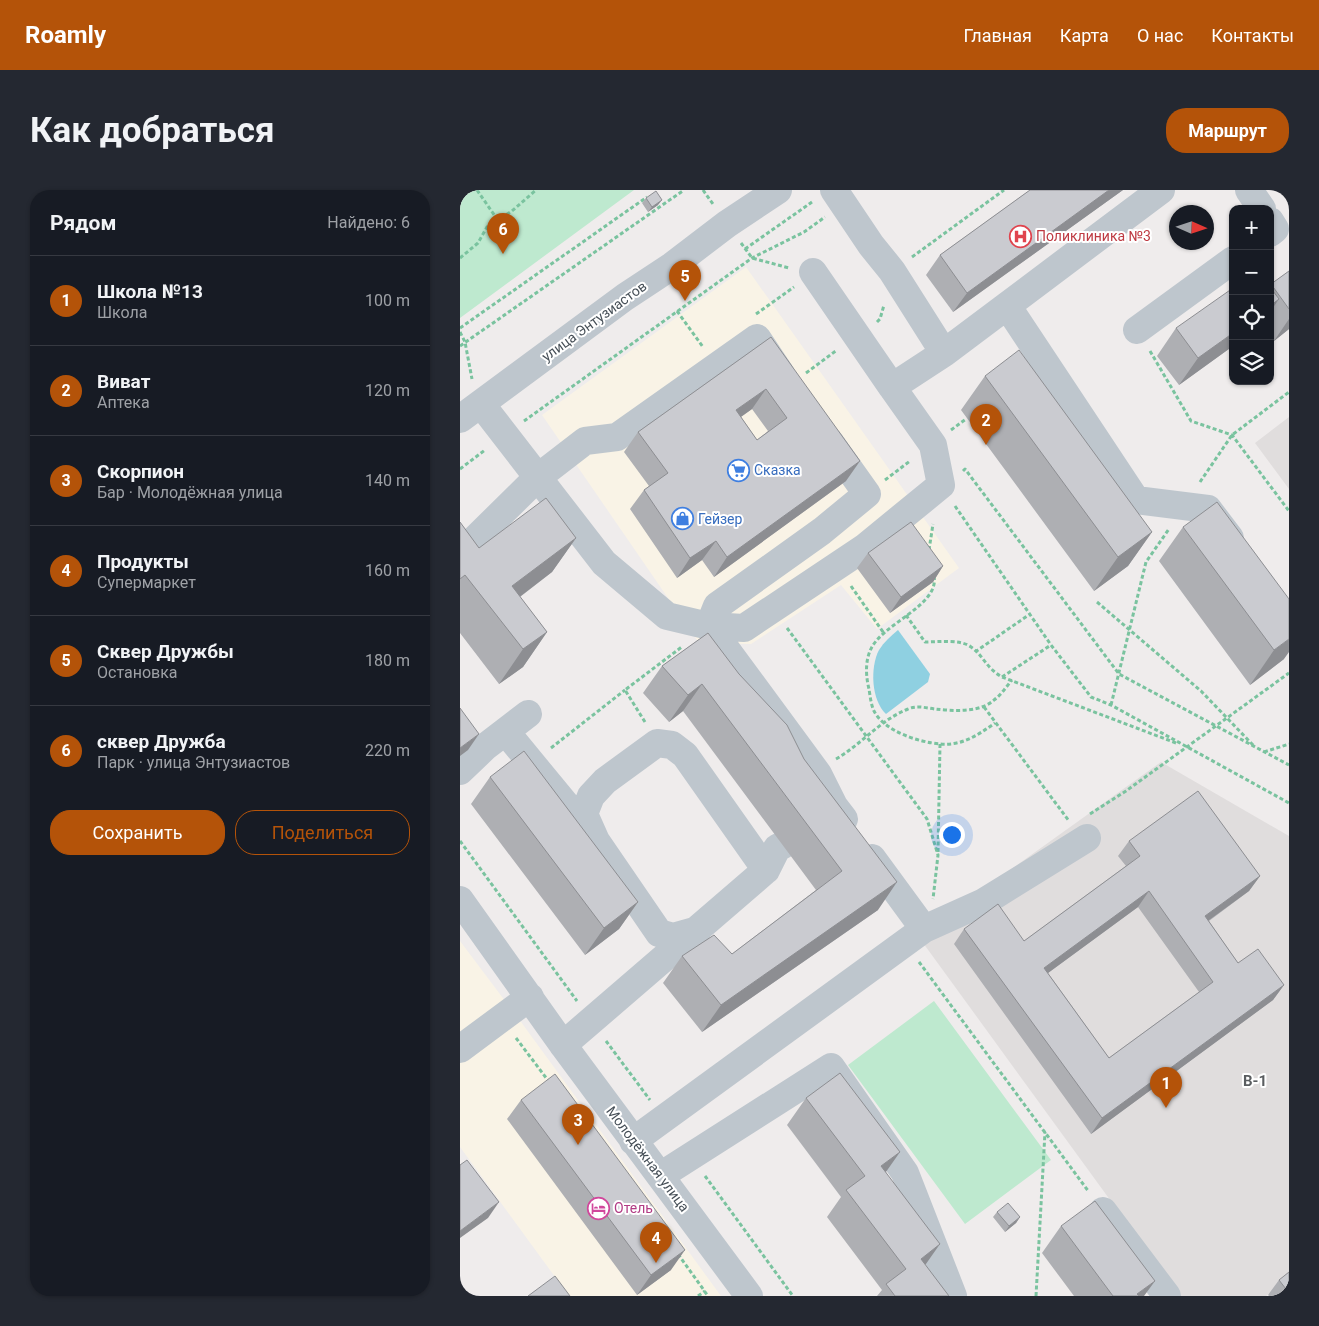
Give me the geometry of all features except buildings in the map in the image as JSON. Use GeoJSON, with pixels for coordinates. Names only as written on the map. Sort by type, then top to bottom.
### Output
{"type":"FeatureCollection","features":[{"type":"Feature","properties":{"kind":"street"},"geometry":{"type":"LineString","coordinates":[[748,190],[469,403],[505,435],[604,563],[667,616],[710,626],[744,628],[864,548],[941,485],[933,445],[892,387],[804,274]]}},
{"type":"Feature","properties":{"kind":"street","name":"улица Энтузиастов"},"geometry":{"type":"LineString","coordinates":[[469,403],[672,266],[727,224],[778,190]]}},
{"type":"Feature","properties":{"kind":"street"},"geometry":{"type":"LineString","coordinates":[[892,387],[944,354],[1161,190]]}},
{"type":"Feature","properties":{"kind":"street"},"geometry":{"type":"LineString","coordinates":[[1249,190],[1259,205]]}},
{"type":"Feature","properties":{"kind":"street"},"geometry":{"type":"LineString","coordinates":[[824,195],[892,270],[944,354]]}},
{"type":"Feature","properties":{"kind":"street"},"geometry":{"type":"LineString","coordinates":[[1137,330],[1229,263]]}},
{"type":"Feature","properties":{"kind":"street"},"geometry":{"type":"LineString","coordinates":[[1008,307],[1136,500],[1208,509],[1244,556]]}},
{"type":"Feature","properties":{"kind":"street"},"geometry":{"type":"LineString","coordinates":[[460,554],[537,478],[585,442],[617,436],[757,338],[800,382]]}},
{"type":"Feature","properties":{"kind":"street"},"geometry":{"type":"LineString","coordinates":[[710,626],[717,606],[822,531],[867,494],[816,424]]}},
{"type":"Feature","properties":{"kind":"street"},"geometry":{"type":"LineString","coordinates":[[710,626],[818,774],[834,806],[924,929]]}},
{"type":"Feature","properties":{"kind":"street"},"geometry":{"type":"LineString","coordinates":[[460,771],[487,735],[528,714]]}},
{"type":"Feature","properties":{"kind":"street"},"geometry":{"type":"LineString","coordinates":[[487,735],[532,763],[596,841],[659,933],[673,937],[698,930]]}},
{"type":"Feature","properties":{"kind":"street"},"geometry":{"type":"LineString","coordinates":[[596,841],[584,814],[591,796],[605,781],[657,743],[672,745],[685,755],[766,870]]}},
{"type":"Feature","properties":{"kind":"street"},"geometry":{"type":"LineString","coordinates":[[812,822],[834,806]]}},
{"type":"Feature","properties":{"kind":"street"},"geometry":{"type":"LineString","coordinates":[[633,1141],[924,929],[984,902],[1082,829]]}},
{"type":"Feature","properties":{"kind":"street"},"geometry":{"type":"LineString","coordinates":[[563,1045],[766,870],[777,848],[783,845]]}},
{"type":"Feature","properties":{"kind":"street","name":"Молодёжная улица"},"geometry":{"type":"LineString","coordinates":[[460,900],[633,1141],[749,1296]]}},
{"type":"Feature","properties":{"kind":"street"},"geometry":{"type":"LineString","coordinates":[[460,1049],[530,997]]}},
{"type":"Feature","properties":{"kind":"street"},"geometry":{"type":"LineString","coordinates":[[660,1176],[831,1067],[905,1173],[953,1296]]}},
{"type":"Feature","properties":{"kind":"street"},"geometry":{"type":"LineString","coordinates":[[1103,1211],[1167,1296]]}},
{"type":"Feature","properties":{"kind":"path"},"geometry":{"type":"LineString","coordinates":[[477,190],[496,219]]}},
{"type":"Feature","properties":{"kind":"path"},"geometry":{"type":"LineString","coordinates":[[460,258],[478,244],[487,227],[496,219],[512,211],[536,190]]}},
{"type":"Feature","properties":{"kind":"path"},"geometry":{"type":"LineString","coordinates":[[460,346],[684,190]]}},
{"type":"Feature","properties":{"kind":"path"},"geometry":{"type":"LineString","coordinates":[[745,249],[824,195]]}},
{"type":"Feature","properties":{"kind":"path"},"geometry":{"type":"LineString","coordinates":[[460,328],[650,196]]}},
{"type":"Feature","properties":{"kind":"path"},"geometry":{"type":"LineString","coordinates":[[460,470],[505,435],[752,258],[804,232]]}},
{"type":"Feature","properties":{"kind":"path"},"geometry":{"type":"LineString","coordinates":[[752,258],[790,268],[804,274]]}},
{"type":"Feature","properties":{"kind":"path"},"geometry":{"type":"LineString","coordinates":[[760,310],[782,295]]}},
{"type":"Feature","properties":{"kind":"path"},"geometry":{"type":"LineString","coordinates":[[677,311],[716,366]]}},
{"type":"Feature","properties":{"kind":"path"},"geometry":{"type":"LineString","coordinates":[[1137,330],[1191,421],[1232,435],[1289,511]]}},
{"type":"Feature","properties":{"kind":"path"},"geometry":{"type":"LineString","coordinates":[[460,332],[466,342],[469,403]]}},
{"type":"Feature","properties":{"kind":"path"},"geometry":{"type":"LineString","coordinates":[[800,382],[829,356]]}},
{"type":"Feature","properties":{"kind":"path"},"geometry":{"type":"LineString","coordinates":[[1111,705],[1146,562],[1232,435],[1289,392]]}},
{"type":"Feature","properties":{"kind":"path"},"geometry":{"type":"LineString","coordinates":[[884,481],[907,463]]}},
{"type":"Feature","properties":{"kind":"path"},"geometry":{"type":"LineString","coordinates":[[929,552],[941,485],[965,469],[1119,674],[1289,765]]}},
{"type":"Feature","properties":{"kind":"path"},"geometry":{"type":"LineString","coordinates":[[941,485],[1051,645],[1091,697],[1111,705],[1289,803]]}},
{"type":"Feature","properties":{"kind":"path"},"geometry":{"type":"LineString","coordinates":[[837,566],[883,632]]}},
{"type":"Feature","properties":{"kind":"path"},"geometry":{"type":"LineString","coordinates":[[932,567],[935,582],[926,600],[883,632],[870,650],[866,676],[874,711],[883,722],[916,740],[940,744],[965,742],[995,723]]}},
{"type":"Feature","properties":{"kind":"path"},"geometry":{"type":"LineString","coordinates":[[1097,602],[1201,691],[1255,747]]}},
{"type":"Feature","properties":{"kind":"path"},"geometry":{"type":"LineString","coordinates":[[772,610],[927,819],[938,855]]}},
{"type":"Feature","properties":{"kind":"path"},"geometry":{"type":"LineString","coordinates":[[975,652],[1030,614]]}},
{"type":"Feature","properties":{"kind":"path"},"geometry":{"type":"LineString","coordinates":[[906,615],[925,642],[954,642],[971,646],[992,671],[1002,677],[1188,747]]}},
{"type":"Feature","properties":{"kind":"path"},"geometry":{"type":"LineString","coordinates":[[532,763],[710,626]]}},
{"type":"Feature","properties":{"kind":"path"},"geometry":{"type":"LineString","coordinates":[[1002,677],[1051,645]]}},
{"type":"Feature","properties":{"kind":"path"},"geometry":{"type":"LineString","coordinates":[[984,707],[1082,829],[1188,747],[1289,673]]}},
{"type":"Feature","properties":{"kind":"path"},"geometry":{"type":"LineString","coordinates":[[818,774],[822,767],[860,744],[883,722],[910,708],[920,706],[956,711],[984,707],[994,700],[1012,680]]}},
{"type":"Feature","properties":{"kind":"path"},"geometry":{"type":"LineString","coordinates":[[625,690],[657,743]]}},
{"type":"Feature","properties":{"kind":"path"},"geometry":{"type":"LineString","coordinates":[[924,929],[933,899],[938,855],[940,744]]}},
{"type":"Feature","properties":{"kind":"path"},"geometry":{"type":"LineString","coordinates":[[1264,752],[1289,744]]}},
{"type":"Feature","properties":{"kind":"path"},"geometry":{"type":"LineString","coordinates":[[460,841],[591,1021]]}},
{"type":"Feature","properties":{"kind":"path"},"geometry":{"type":"LineString","coordinates":[[919,961],[1103,1211]]}},
{"type":"Feature","properties":{"kind":"path"},"geometry":{"type":"LineString","coordinates":[[501,1019],[555,1090]]}},
{"type":"Feature","properties":{"kind":"path"},"geometry":{"type":"LineString","coordinates":[[1036,1296],[1045,1131]]}},
{"type":"Feature","properties":{"kind":"path"},"geometry":{"type":"LineString","coordinates":[[673,1248],[708,1296]]}},
{"type":"Feature","properties":{"kind":"path"},"geometry":{"type":"LineString","coordinates":[[698,1296],[704,1291]]}},
{"type":"Feature","properties":{"kind":"shaded area"},"geometry":{"type":"Polygon","coordinates":[[[746,267],[959,568],[877,629],[841,585],[751,644],[699,643],[542,415],[746,267]]]}},
{"type":"Feature","properties":{"kind":"shaded area"},"geometry":{"type":"Polygon","coordinates":[[[1289,417],[1289,489],[1255,443],[1289,417]]]}},
{"type":"Feature","properties":{"kind":"shaded area"},"geometry":{"type":"Polygon","coordinates":[[[1161,762],[1289,836],[1289,1279],[1266,1296],[1180,1296],[918,936],[1161,762]]]}},
{"type":"Feature","properties":{"kind":"shaded area"},"geometry":{"type":"Polygon","coordinates":[[[460,941],[721,1296],[569,1296],[460,1147],[460,941]]]}},
{"type":"Feature","properties":{"kind":"green space"},"geometry":{"type":"Polygon","coordinates":[[[460,190],[634,190],[460,318],[460,190]]]}},
{"type":"Feature","properties":{"kind":"green space"},"geometry":{"type":"Polygon","coordinates":[[[934,1001],[1051,1160],[965,1224],[848,1065],[934,1001]]]}},
{"type":"Feature","properties":{"kind":"water"},"geometry":{"type":"Polygon","coordinates":[[[898,630],[930,674],[928,682],[886,714],[877,700],[875,692],[873,683],[874,665],[881,647],[898,630]]]}},
{"type":"Feature","properties":{"kind":"place","name":"Поликлиника №3"},"geometry":{"type":"Point","coordinates":[1020,236]}},
{"type":"Feature","properties":{"kind":"place","name":"сквер Дружба"},"geometry":{"type":"Point","coordinates":[503,254]}},
{"type":"Feature","properties":{"kind":"place","name":"Сквер Дружбы"},"geometry":{"type":"Point","coordinates":[685,301]}},
{"type":"Feature","properties":{"kind":"place","name":"Виват"},"geometry":{"type":"Point","coordinates":[986,445]}},
{"type":"Feature","properties":{"kind":"place","name":"Сказка"},"geometry":{"type":"Point","coordinates":[738,470]}},
{"type":"Feature","properties":{"kind":"place","name":"Гейзер"},"geometry":{"type":"Point","coordinates":[682,519]}},
{"type":"Feature","properties":{"kind":"place","name":"Школа №13"},"geometry":{"type":"Point","coordinates":[1166,1108]}},
{"type":"Feature","properties":{"kind":"place","name":"Скорпион"},"geometry":{"type":"Point","coordinates":[578,1145]}},
{"type":"Feature","properties":{"kind":"place","name":"Отель"},"geometry":{"type":"Point","coordinates":[598,1208]}},
{"type":"Feature","properties":{"kind":"place","name":"Продукты"},"geometry":{"type":"Point","coordinates":[656,1263]}},
{"type":"Feature","properties":{"kind":"district","name":"В-1"},"geometry":{"type":"Point","coordinates":[1255,1081]}}]}
